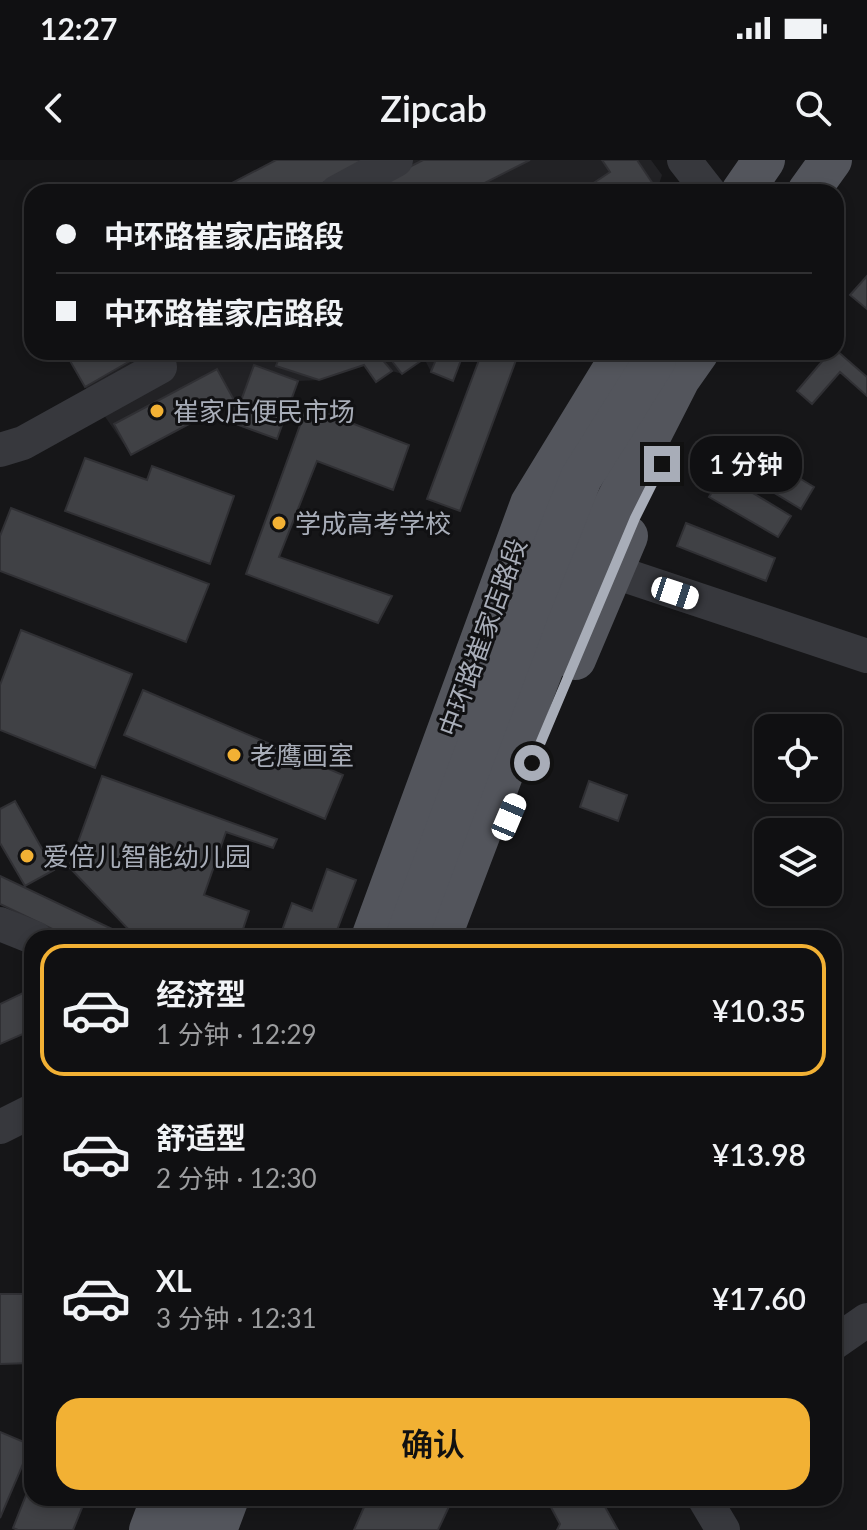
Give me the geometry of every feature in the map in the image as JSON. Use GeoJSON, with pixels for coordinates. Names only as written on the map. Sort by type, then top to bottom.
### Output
{"type":"FeatureCollection","features":[{"type":"Feature","properties":{"kind":"main road"},"geometry":{"type":"LineString","coordinates":[[748,184],[764,160]]}},
{"type":"Feature","properties":{"kind":"main road"},"geometry":{"type":"LineString","coordinates":[[814,184],[831,160]]}},
{"type":"Feature","properties":{"kind":"main road"},"geometry":{"type":"LineString","coordinates":[[409,930],[581,478],[662,360]]}},
{"type":"Feature","properties":{"kind":"main road","name":"中环路崔家店路段"},"geometry":{"type":"LineString","coordinates":[[375,930],[531,504],[662,360]]}},
{"type":"Feature","properties":{"kind":"main road"},"geometry":{"type":"LineString","coordinates":[[443,930],[663,360]]}},
{"type":"Feature","properties":{"kind":"main road"},"geometry":{"type":"LineString","coordinates":[[464,930],[635,518],[716,360]]}},
{"type":"Feature","properties":{"kind":"main road"},"geometry":{"type":"LineString","coordinates":[[150,1530],[159,1506]]}},
{"type":"Feature","properties":{"kind":"main road"},"geometry":{"type":"LineString","coordinates":[[183,1530],[192,1506]]}},
{"type":"Feature","properties":{"kind":"main road"},"geometry":{"type":"LineString","coordinates":[[216,1530],[225,1506]]}},
{"type":"Feature","properties":{"kind":"main road"},"geometry":{"type":"LineString","coordinates":[[239,1530],[248,1506]]}},
{"type":"Feature","properties":{"kind":"street"},"geometry":{"type":"LineString","coordinates":[[352,184],[396,160]]}},
{"type":"Feature","properties":{"kind":"street"},"geometry":{"type":"LineString","coordinates":[[684,160],[703,184]]}},
{"type":"Feature","properties":{"kind":"street"},"geometry":{"type":"LineString","coordinates":[[0,450],[23,443],[160,367],[157,360]]}},
{"type":"Feature","properties":{"kind":"street"},"geometry":{"type":"LineString","coordinates":[[612,571],[867,656]]}},
{"type":"Feature","properties":{"kind":"street"},"geometry":{"type":"LineString","coordinates":[[0,924],[24,934]]}},
{"type":"Feature","properties":{"kind":"street"},"geometry":{"type":"LineString","coordinates":[[0,1127],[24,1115]]}},
{"type":"Feature","properties":{"kind":"street"},"geometry":{"type":"LineString","coordinates":[[842,1337],[867,1320]]}},
{"type":"Feature","properties":{"kind":"street"},"geometry":{"type":"LineString","coordinates":[[709,1506],[723,1530]]}},
{"type":"Feature","properties":{"kind":"shaded area"},"geometry":{"type":"Polygon","coordinates":[[[276,160],[651,160],[662,175],[659,184],[230,184],[276,160]]]}},
{"type":"Feature","properties":{"kind":"shaded area","name":"崔家店便民市场"},"geometry":{"type":"Polygon","coordinates":[[[70,360],[421,360],[402,374],[392,371],[376,382],[364,365],[319,380],[298,381],[277,439],[233,423],[233,400],[131,455],[70,360]]]}},
{"type":"Feature","properties":{"kind":"shaded area","name":"崔家店便民市场"},"geometry":{"type":"Polygon","coordinates":[[[425,360],[461,360],[453,381],[431,372],[425,360]]]}},
{"type":"Feature","properties":{"kind":"building"},"geometry":{"type":"Polygon","coordinates":[[[276,160],[367,160],[321,184],[230,184],[276,160]]]}},
{"type":"Feature","properties":{"kind":"building"},"geometry":{"type":"Polygon","coordinates":[[[423,160],[530,160],[483,184],[376,184],[423,160]]]}},
{"type":"Feature","properties":{"kind":"building"},"geometry":{"type":"Polygon","coordinates":[[[602,160],[637,160],[653,184],[592,184],[610,172],[602,160]]]}},
{"type":"Feature","properties":{"kind":"building"},"geometry":{"type":"Polygon","coordinates":[[[867,276],[867,309],[850,295],[867,276]]]}},
{"type":"Feature","properties":{"kind":"building"},"geometry":{"type":"Polygon","coordinates":[[[844,357],[867,377],[867,396],[840,372],[812,404],[797,391],[823,360],[844,360],[844,357]]]}},
{"type":"Feature","properties":{"kind":"building"},"geometry":{"type":"Polygon","coordinates":[[[70,360],[132,360],[85,387],[70,360]]]}},
{"type":"Feature","properties":{"kind":"building"},"geometry":{"type":"Polygon","coordinates":[[[278,360],[383,360],[392,371],[376,382],[364,365],[319,380],[276,366],[278,360]]]}},
{"type":"Feature","properties":{"kind":"building"},"geometry":{"type":"Polygon","coordinates":[[[391,360],[422,360],[402,374],[391,360]]]}},
{"type":"Feature","properties":{"kind":"building"},"geometry":{"type":"Polygon","coordinates":[[[436,360],[461,360],[453,381],[431,372],[436,360]]]}},
{"type":"Feature","properties":{"kind":"building"},"geometry":{"type":"Polygon","coordinates":[[[479,360],[516,360],[460,511],[427,499],[479,360]]]}},
{"type":"Feature","properties":{"kind":"building"},"geometry":{"type":"Polygon","coordinates":[[[254,365],[298,381],[277,439],[233,423],[254,365]]]}},
{"type":"Feature","properties":{"kind":"building"},"geometry":{"type":"Polygon","coordinates":[[[217,369],[234,400],[131,455],[114,424],[217,369]]]}},
{"type":"Feature","properties":{"kind":"building","name":"学成高考学校"},"geometry":{"type":"Polygon","coordinates":[[[307,406],[409,445],[393,490],[317,461],[279,557],[392,596],[378,623],[246,574],[307,406]]]}},
{"type":"Feature","properties":{"kind":"building"},"geometry":{"type":"Polygon","coordinates":[[[746,446],[814,487],[801,509],[733,468],[746,446]]]}},
{"type":"Feature","properties":{"kind":"building"},"geometry":{"type":"Polygon","coordinates":[[[85,458],[147,480],[152,466],[234,496],[210,564],[65,511],[85,458]]]}},
{"type":"Feature","properties":{"kind":"building"},"geometry":{"type":"Polygon","coordinates":[[[723,475],[791,516],[778,537],[709,497],[723,475]]]}},
{"type":"Feature","properties":{"kind":"building"},"geometry":{"type":"Polygon","coordinates":[[[11,508],[209,584],[186,642],[0,571],[0,536],[11,508]]]}},
{"type":"Feature","properties":{"kind":"building"},"geometry":{"type":"Polygon","coordinates":[[[686,523],[775,558],[766,581],[677,546],[686,523]]]}},
{"type":"Feature","properties":{"kind":"building"},"geometry":{"type":"Polygon","coordinates":[[[21,630],[132,674],[95,768],[0,730],[0,685],[21,630]]]}},
{"type":"Feature","properties":{"kind":"building","name":"老鹰画室"},"geometry":{"type":"Polygon","coordinates":[[[143,690],[343,775],[325,819],[124,735],[143,690]]]}},
{"type":"Feature","properties":{"kind":"building"},"geometry":{"type":"Polygon","coordinates":[[[102,776],[277,839],[273,848],[226,832],[204,895],[249,911],[243,930],[129,930],[69,867],[102,776]]]}},
{"type":"Feature","properties":{"kind":"building"},"geometry":{"type":"Polygon","coordinates":[[[589,781],[627,795],[618,821],[580,807],[589,781]]]}},
{"type":"Feature","properties":{"kind":"building","name":"爱倍儿智能幼儿园"},"geometry":{"type":"Polygon","coordinates":[[[15,801],[54,870],[25,886],[0,843],[0,809],[15,801]]]}},
{"type":"Feature","properties":{"kind":"building"},"geometry":{"type":"Polygon","coordinates":[[[327,869],[356,880],[337,930],[282,930],[292,903],[312,911],[327,869]]]}},
{"type":"Feature","properties":{"kind":"building"},"geometry":{"type":"Polygon","coordinates":[[[0,876],[114,930],[54,930],[0,904],[0,876]]]}},
{"type":"Feature","properties":{"kind":"building"},"geometry":{"type":"Polygon","coordinates":[[[24,995],[24,1034],[0,1044],[0,1004],[24,995]]]}},
{"type":"Feature","properties":{"kind":"building"},"geometry":{"type":"Polygon","coordinates":[[[0,1294],[24,1294],[24,1363],[0,1364],[0,1294]]]}},
{"type":"Feature","properties":{"kind":"building"},"geometry":{"type":"Polygon","coordinates":[[[0,1432],[24,1442],[24,1461],[0,1518],[0,1432]]]}},
{"type":"Feature","properties":{"kind":"building"},"geometry":{"type":"Polygon","coordinates":[[[24,1500],[24,1506],[83,1506],[73,1530],[13,1528],[24,1500]]]}},
{"type":"Feature","properties":{"kind":"building"},"geometry":{"type":"Polygon","coordinates":[[[364,1506],[449,1506],[438,1530],[354,1530],[364,1506]]]}},
{"type":"Feature","properties":{"kind":"building"},"geometry":{"type":"Polygon","coordinates":[[[550,1506],[604,1506],[618,1530],[557,1530],[560,1524],[550,1506]]]}},
{"type":"Feature","properties":{"kind":"place","name":"崔家店便民市场"},"geometry":{"type":"Point","coordinates":[157,411]}},
{"type":"Feature","properties":{"kind":"place","name":"学成高考学校"},"geometry":{"type":"Point","coordinates":[279,523]}},
{"type":"Feature","properties":{"kind":"place","name":"老鹰画室"},"geometry":{"type":"Point","coordinates":[234,755]}},
{"type":"Feature","properties":{"kind":"place","name":"爱倍儿智能幼儿园"},"geometry":{"type":"Point","coordinates":[27,856]}},
{"type":"Feature","properties":{"kind":"route"},"geometry":{"type":"LineString","coordinates":[[532,763],[635,518],[662,464]]}}]}
